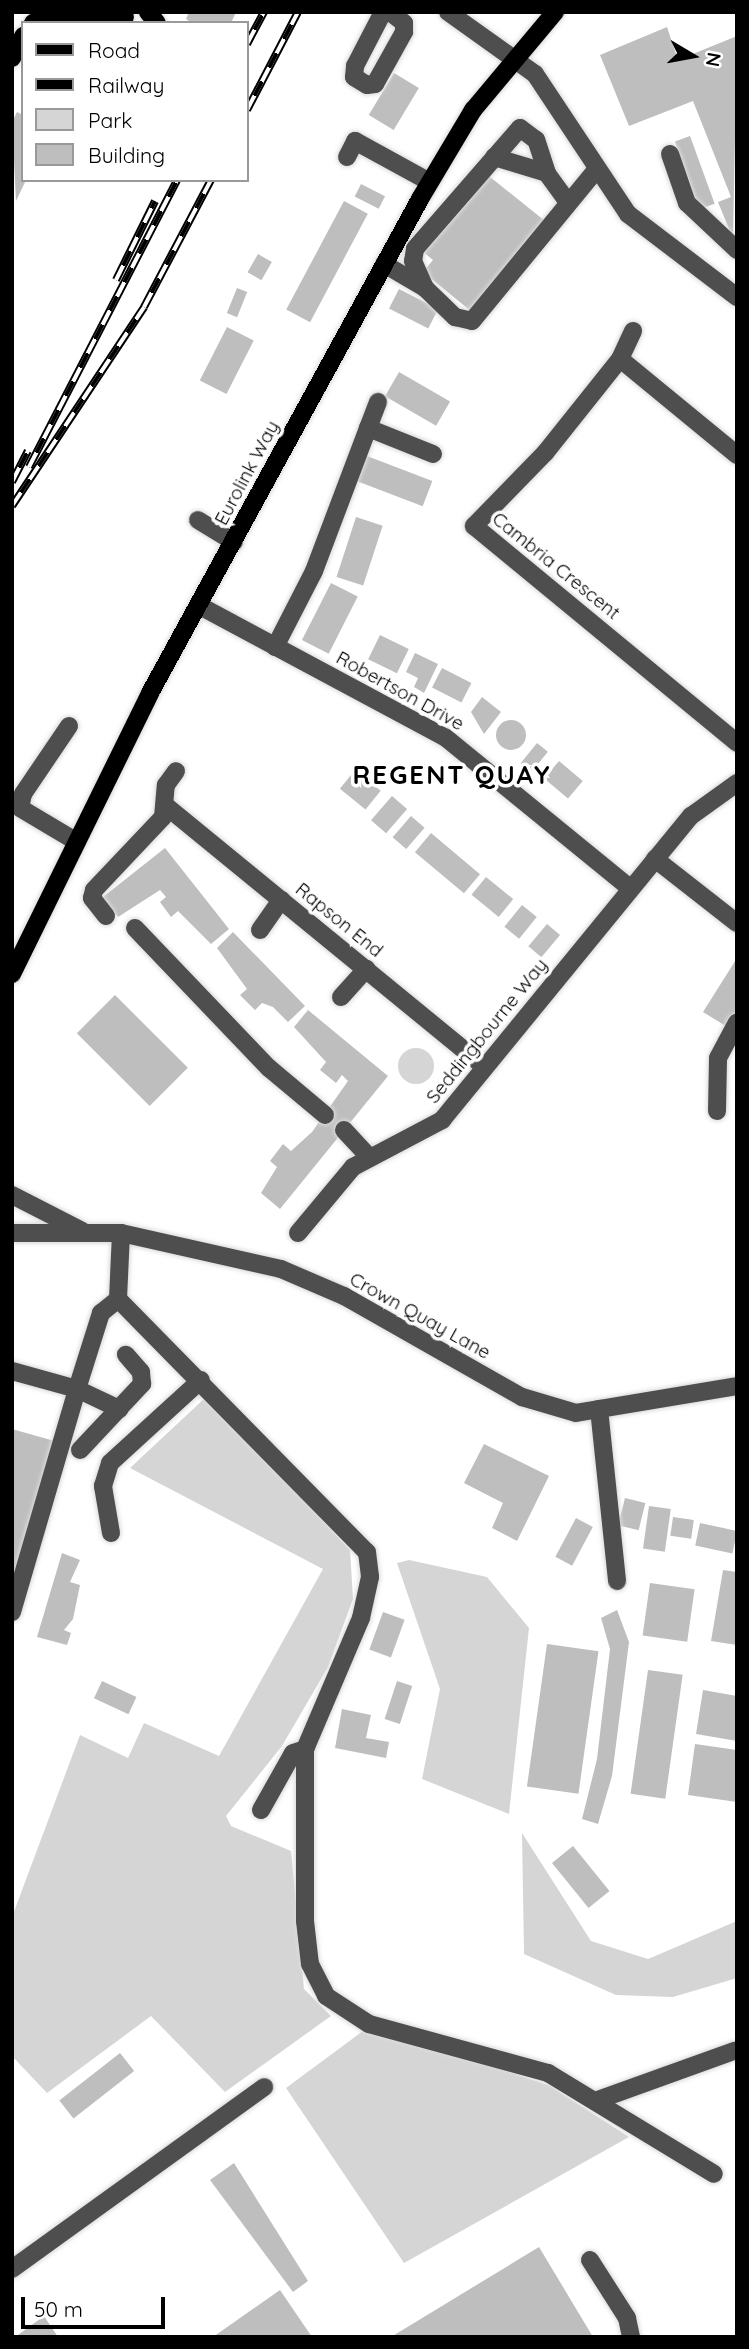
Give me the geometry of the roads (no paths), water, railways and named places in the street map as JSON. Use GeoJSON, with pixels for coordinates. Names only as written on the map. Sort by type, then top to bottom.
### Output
{"type":"FeatureCollection","features":[{"type":"Feature","properties":{"kind":"main road","name":"Eurolink Way"},"geometry":{"type":"LineString","coordinates":[[12,974],[77,842],[200,606],[430,182],[514,57],[556,13]]}},
{"type":"Feature","properties":{"kind":"main road"},"geometry":{"type":"LineString","coordinates":[[38,17],[94,21],[126,17]]}},
{"type":"Feature","properties":{"kind":"main road"},"geometry":{"type":"LineString","coordinates":[[12,58],[21,40]]}},
{"type":"Feature","properties":{"kind":"street"},"geometry":{"type":"LineString","coordinates":[[383,12],[355,66],[354,77],[367,85],[375,84],[404,32],[404,23],[390,12]]}},
{"type":"Feature","properties":{"kind":"street"},"geometry":{"type":"LineString","coordinates":[[448,12],[514,57],[575,124],[597,169],[628,214],[737,298]]}},
{"type":"Feature","properties":{"kind":"street"},"geometry":{"type":"LineString","coordinates":[[425,288],[413,261],[415,249],[520,128],[536,140],[547,173],[567,201]]}},
{"type":"Feature","properties":{"kind":"street"},"geometry":{"type":"LineString","coordinates":[[346,158],[355,141],[430,182]]}},
{"type":"Feature","properties":{"kind":"street"},"geometry":{"type":"LineString","coordinates":[[670,154],[687,203],[737,250]]}},
{"type":"Feature","properties":{"kind":"street"},"geometry":{"type":"LineString","coordinates":[[494,157],[547,173]]}},
{"type":"Feature","properties":{"kind":"street"},"geometry":{"type":"LineString","coordinates":[[384,264],[425,288],[455,317],[472,321],[567,201],[597,169]]}},
{"type":"Feature","properties":{"kind":"street"},"geometry":{"type":"LineString","coordinates":[[633,331],[620,359],[737,455]]}},
{"type":"Feature","properties":{"kind":"street","name":"Cambria Crescent"},"geometry":{"type":"LineString","coordinates":[[620,359],[545,453],[474,526],[737,743]]}},
{"type":"Feature","properties":{"kind":"street"},"geometry":{"type":"LineString","coordinates":[[275,646],[314,570],[378,402]]}},
{"type":"Feature","properties":{"kind":"street"},"geometry":{"type":"LineString","coordinates":[[368,428],[433,454]]}},
{"type":"Feature","properties":{"kind":"street"},"geometry":{"type":"LineString","coordinates":[[198,520],[234,542]]}},
{"type":"Feature","properties":{"kind":"street","name":"Robertson Drive"},"geometry":{"type":"LineString","coordinates":[[200,606],[446,738],[630,888]]}},
{"type":"Feature","properties":{"kind":"street"},"geometry":{"type":"LineString","coordinates":[[69,726],[16,806],[77,842]]}},
{"type":"Feature","properties":{"kind":"street"},"geometry":{"type":"LineString","coordinates":[[106,916],[92,898],[94,890],[126,859],[166,806],[166,785],[177,771]]}},
{"type":"Feature","properties":{"kind":"street"},"geometry":{"type":"LineString","coordinates":[[630,888],[706,801],[737,783]]}},
{"type":"Feature","properties":{"kind":"street","name":"Rapson End"},"geometry":{"type":"LineString","coordinates":[[166,806],[485,1067]]}},
{"type":"Feature","properties":{"kind":"street"},"geometry":{"type":"LineString","coordinates":[[655,859],[737,923]]}},
{"type":"Feature","properties":{"kind":"street","name":"Seddingbourne Way"},"geometry":{"type":"LineString","coordinates":[[298,1233],[339,1181],[370,1158],[427,1134],[630,888]]}},
{"type":"Feature","properties":{"kind":"street"},"geometry":{"type":"LineString","coordinates":[[260,930],[281,900]]}},
{"type":"Feature","properties":{"kind":"street"},"geometry":{"type":"LineString","coordinates":[[135,928],[269,1068],[325,1115]]}},
{"type":"Feature","properties":{"kind":"street"},"geometry":{"type":"LineString","coordinates":[[341,997],[366,969]]}},
{"type":"Feature","properties":{"kind":"street"},"geometry":{"type":"LineString","coordinates":[[717,1111],[718,1058],[737,1023]]}},
{"type":"Feature","properties":{"kind":"street"},"geometry":{"type":"LineString","coordinates":[[344,1130],[370,1158]]}},
{"type":"Feature","properties":{"kind":"street","name":"Crown Quay Lane"},"geometry":{"type":"LineString","coordinates":[[12,1195],[82,1231]]}},
{"type":"Feature","properties":{"kind":"street","name":"Crown Quay Lane"},"geometry":{"type":"LineString","coordinates":[[12,1233],[121,1233],[281,1269],[344,1296],[522,1397],[576,1413],[737,1386]]}},
{"type":"Feature","properties":{"kind":"street"},"geometry":{"type":"LineString","coordinates":[[12,1612],[101,1313],[118,1299],[121,1233]]}},
{"type":"Feature","properties":{"kind":"street"},"geometry":{"type":"LineString","coordinates":[[118,1299],[201,1380],[367,1552],[370,1577],[361,1618],[305,1749],[305,1922],[310,1964],[326,1996],[369,2024],[548,2073],[714,2174]]}},
{"type":"Feature","properties":{"kind":"street"},"geometry":{"type":"LineString","coordinates":[[80,1450],[119,1409],[144,1377],[126,1355]]}},
{"type":"Feature","properties":{"kind":"street"},"geometry":{"type":"LineString","coordinates":[[12,1371],[77,1389],[119,1409]]}},
{"type":"Feature","properties":{"kind":"street"},"geometry":{"type":"LineString","coordinates":[[111,1533],[103,1486],[110,1463],[201,1380]]}},
{"type":"Feature","properties":{"kind":"street"},"geometry":{"type":"LineString","coordinates":[[599,1409],[617,1581]]}},
{"type":"Feature","properties":{"kind":"street"},"geometry":{"type":"LineString","coordinates":[[261,1810],[293,1753],[305,1749]]}},
{"type":"Feature","properties":{"kind":"street"},"geometry":{"type":"LineString","coordinates":[[596,2101],[734,2051]]}},
{"type":"Feature","properties":{"kind":"street"},"geometry":{"type":"LineString","coordinates":[[12,2269],[264,2087]]}},
{"type":"Feature","properties":{"kind":"street"},"geometry":{"type":"LineString","coordinates":[[590,2260],[627,2318],[631,2337]]}},
{"type":"Feature","properties":{"kind":"railway"},"geometry":{"type":"LineString","coordinates":[[248,42],[264,12]]}},
{"type":"Feature","properties":{"kind":"railway"},"geometry":{"type":"LineString","coordinates":[[248,108],[298,12]]}},
{"type":"Feature","properties":{"kind":"railway"},"geometry":{"type":"LineString","coordinates":[[29,467],[176,182]]}},
{"type":"Feature","properties":{"kind":"railway"},"geometry":{"type":"LineString","coordinates":[[12,506],[144,307],[210,182]]}},
{"type":"Feature","properties":{"kind":"railway"},"geometry":{"type":"LineString","coordinates":[[116,280],[155,201]]}},
{"type":"Feature","properties":{"kind":"railway"},"geometry":{"type":"LineString","coordinates":[[12,482],[28,451]]}},
{"type":"Feature","properties":{"kind":"district","name":"REGENT QUAY"},"geometry":{"type":"Point","coordinates":[452,775]}}]}
